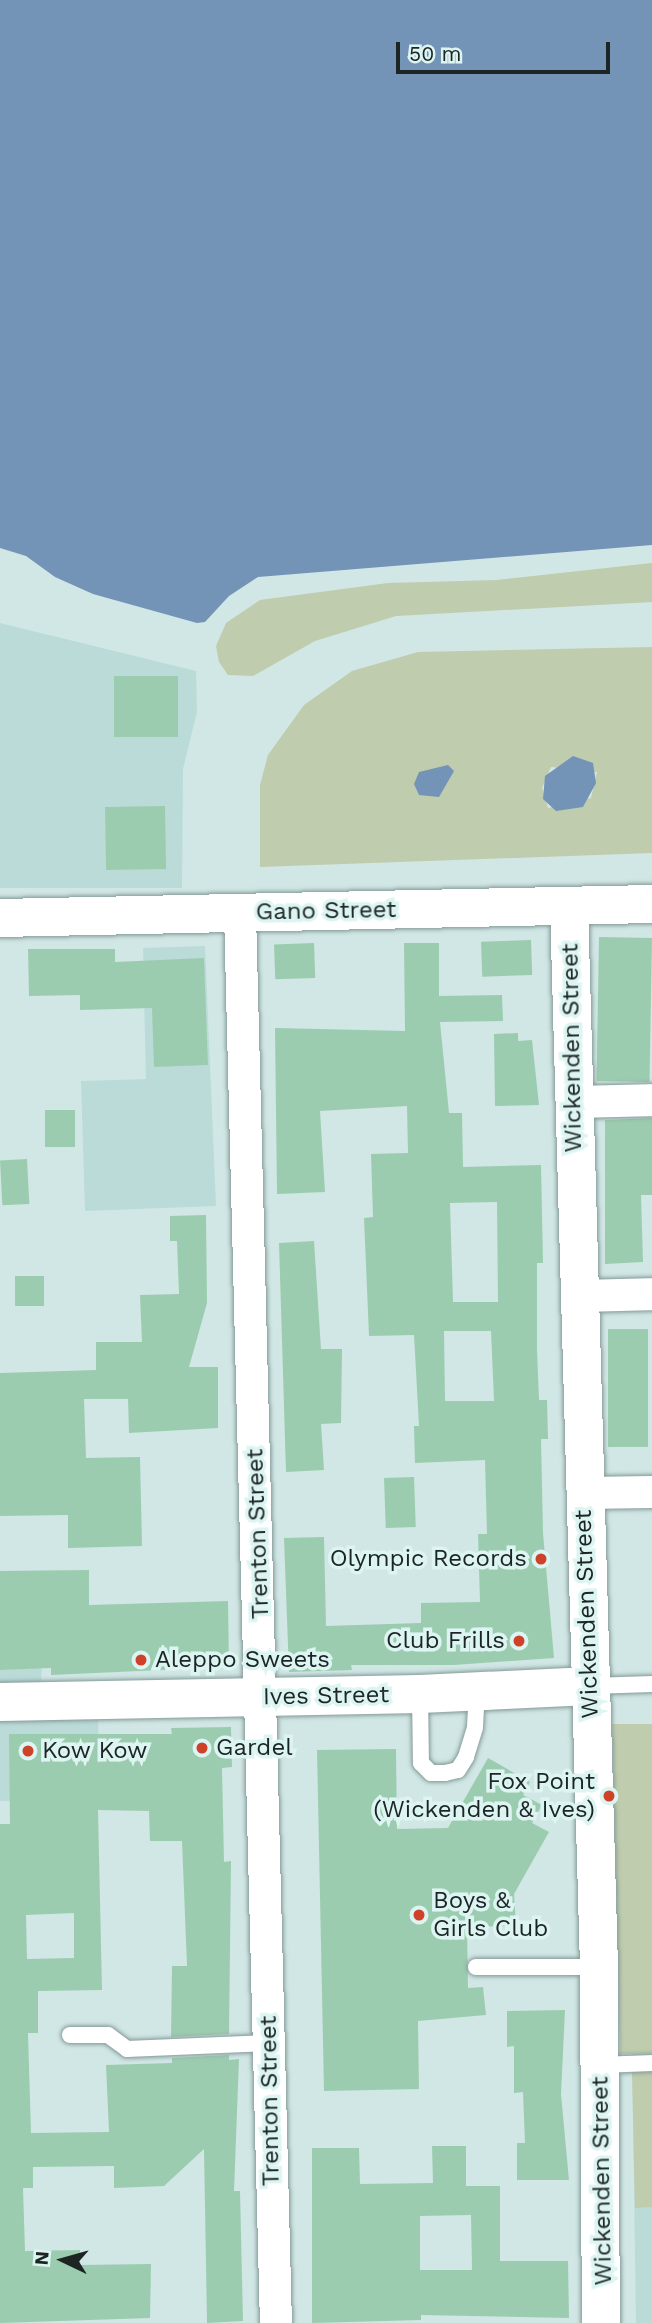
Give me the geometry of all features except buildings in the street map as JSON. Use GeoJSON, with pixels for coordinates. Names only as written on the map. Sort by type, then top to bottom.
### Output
{"type":"FeatureCollection","features":[{"type":"Feature","properties":{"kind":"main road","name":"Gano Street"},"geometry":{"type":"LineString","coordinates":[[0,918],[652,904]]}},
{"type":"Feature","properties":{"kind":"main road","name":"Wickenden Street"},"geometry":{"type":"LineString","coordinates":[[569,906],[572,1102],[599,1967],[601,2323]]}},
{"type":"Feature","properties":{"kind":"main road","name":"Ives Street"},"geometry":{"type":"LineString","coordinates":[[0,1702],[420,1694],[590,1686]]}},
{"type":"Feature","properties":{"kind":"street","name":"Trenton Street"},"geometry":{"type":"LineString","coordinates":[[240,913],[262,1698],[275,2323]]}},
{"type":"Feature","properties":{"kind":"street"},"geometry":{"type":"LineString","coordinates":[[572,1102],[652,1100]]}},
{"type":"Feature","properties":{"kind":"street"},"geometry":{"type":"LineString","coordinates":[[578,1296],[652,1294]]}},
{"type":"Feature","properties":{"kind":"street"},"geometry":{"type":"LineString","coordinates":[[584,1493],[652,1492]]}},
{"type":"Feature","properties":{"kind":"lane","name":"Ives Street"},"geometry":{"type":"LineString","coordinates":[[590,1686],[652,1684]]}},
{"type":"Feature","properties":{"kind":"lane"},"geometry":{"type":"LineString","coordinates":[[420,1694],[421,1763],[431,1773],[445,1773],[458,1770],[466,1756],[477,1692]]}},
{"type":"Feature","properties":{"kind":"lane"},"geometry":{"type":"LineString","coordinates":[[476,1967],[599,1967]]}},
{"type":"Feature","properties":{"kind":"lane"},"geometry":{"type":"LineString","coordinates":[[70,2035],[108,2035],[127,2049],[269,2043]]}},
{"type":"Feature","properties":{"kind":"lane"},"geometry":{"type":"LineString","coordinates":[[600,2065],[652,2063]]}},
{"type":"Feature","properties":{"kind":"shaded area"},"geometry":{"type":"Polygon","coordinates":[[[0,623],[196,671],[197,712],[183,769],[182,888],[0,888],[0,623]]]}},
{"type":"Feature","properties":{"kind":"shaded area"},"geometry":{"type":"Polygon","coordinates":[[[205,946],[216,1206],[85,1211],[81,1081],[146,1079],[143,948],[205,946]]]}},
{"type":"Feature","properties":{"kind":"shaded area"},"geometry":{"type":"Polygon","coordinates":[[[42,1616],[41,1707],[98,1706],[99,1799],[0,1801],[0,1617],[42,1616]]]}},
{"type":"Feature","properties":{"kind":"shaded area"},"geometry":{"type":"Polygon","coordinates":[[[632,2053],[652,2053],[652,2323],[636,2323],[632,2053]]]}},
{"type":"Feature","properties":{"kind":"green space"},"geometry":{"type":"Polygon","coordinates":[[[652,563],[652,602],[396,616],[315,641],[253,676],[228,675],[219,662],[216,646],[226,623],[260,600],[388,583],[497,580],[652,563]]]}},
{"type":"Feature","properties":{"kind":"green space"},"geometry":{"type":"Polygon","coordinates":[[[652,647],[652,853],[260,867],[260,785],[268,755],[304,705],[352,671],[418,652],[652,647]],[[551,767],[542,788],[548,808],[591,798],[597,772],[551,767]]]}},
{"type":"Feature","properties":{"kind":"green space"},"geometry":{"type":"Polygon","coordinates":[[[612,1724],[652,1724],[652,2053],[620,2054],[612,1724]]]}},
{"type":"Feature","properties":{"kind":"green space"},"geometry":{"type":"Polygon","coordinates":[[[632,2071],[652,2071],[652,2207],[635,2208],[632,2071]]]}},
{"type":"Feature","properties":{"kind":"water"},"geometry":{"type":"Polygon","coordinates":[[[0,0],[652,0],[652,545],[258,577],[229,596],[205,622],[197,623],[93,594],[55,577],[26,556],[0,548],[0,0]]]}},
{"type":"Feature","properties":{"kind":"water"},"geometry":{"type":"Polygon","coordinates":[[[573,756],[593,763],[596,783],[583,807],[556,811],[543,799],[545,776],[573,756]]]}},
{"type":"Feature","properties":{"kind":"water"},"geometry":{"type":"Polygon","coordinates":[[[448,765],[454,771],[439,797],[419,795],[414,784],[419,772],[448,765]]]}},
{"type":"Feature","properties":{"kind":"place","name":"Olympic Records"},"geometry":{"type":"Point","coordinates":[541,1559]}},
{"type":"Feature","properties":{"kind":"place","name":"Club Frills"},"geometry":{"type":"Point","coordinates":[519,1641]}},
{"type":"Feature","properties":{"kind":"place","name":"Aleppo Sweets"},"geometry":{"type":"Point","coordinates":[141,1660]}},
{"type":"Feature","properties":{"kind":"place","name":"Gardel"},"geometry":{"type":"Point","coordinates":[202,1748]}},
{"type":"Feature","properties":{"kind":"place","name":"Kow Kow"},"geometry":{"type":"Point","coordinates":[28,1751]}},
{"type":"Feature","properties":{"kind":"place","name":"Fox Point (Wickenden & Ives)"},"geometry":{"type":"Point","coordinates":[609,1796]}},
{"type":"Feature","properties":{"kind":"place","name":"Boys & Girls Club"},"geometry":{"type":"Point","coordinates":[419,1915]}}]}
